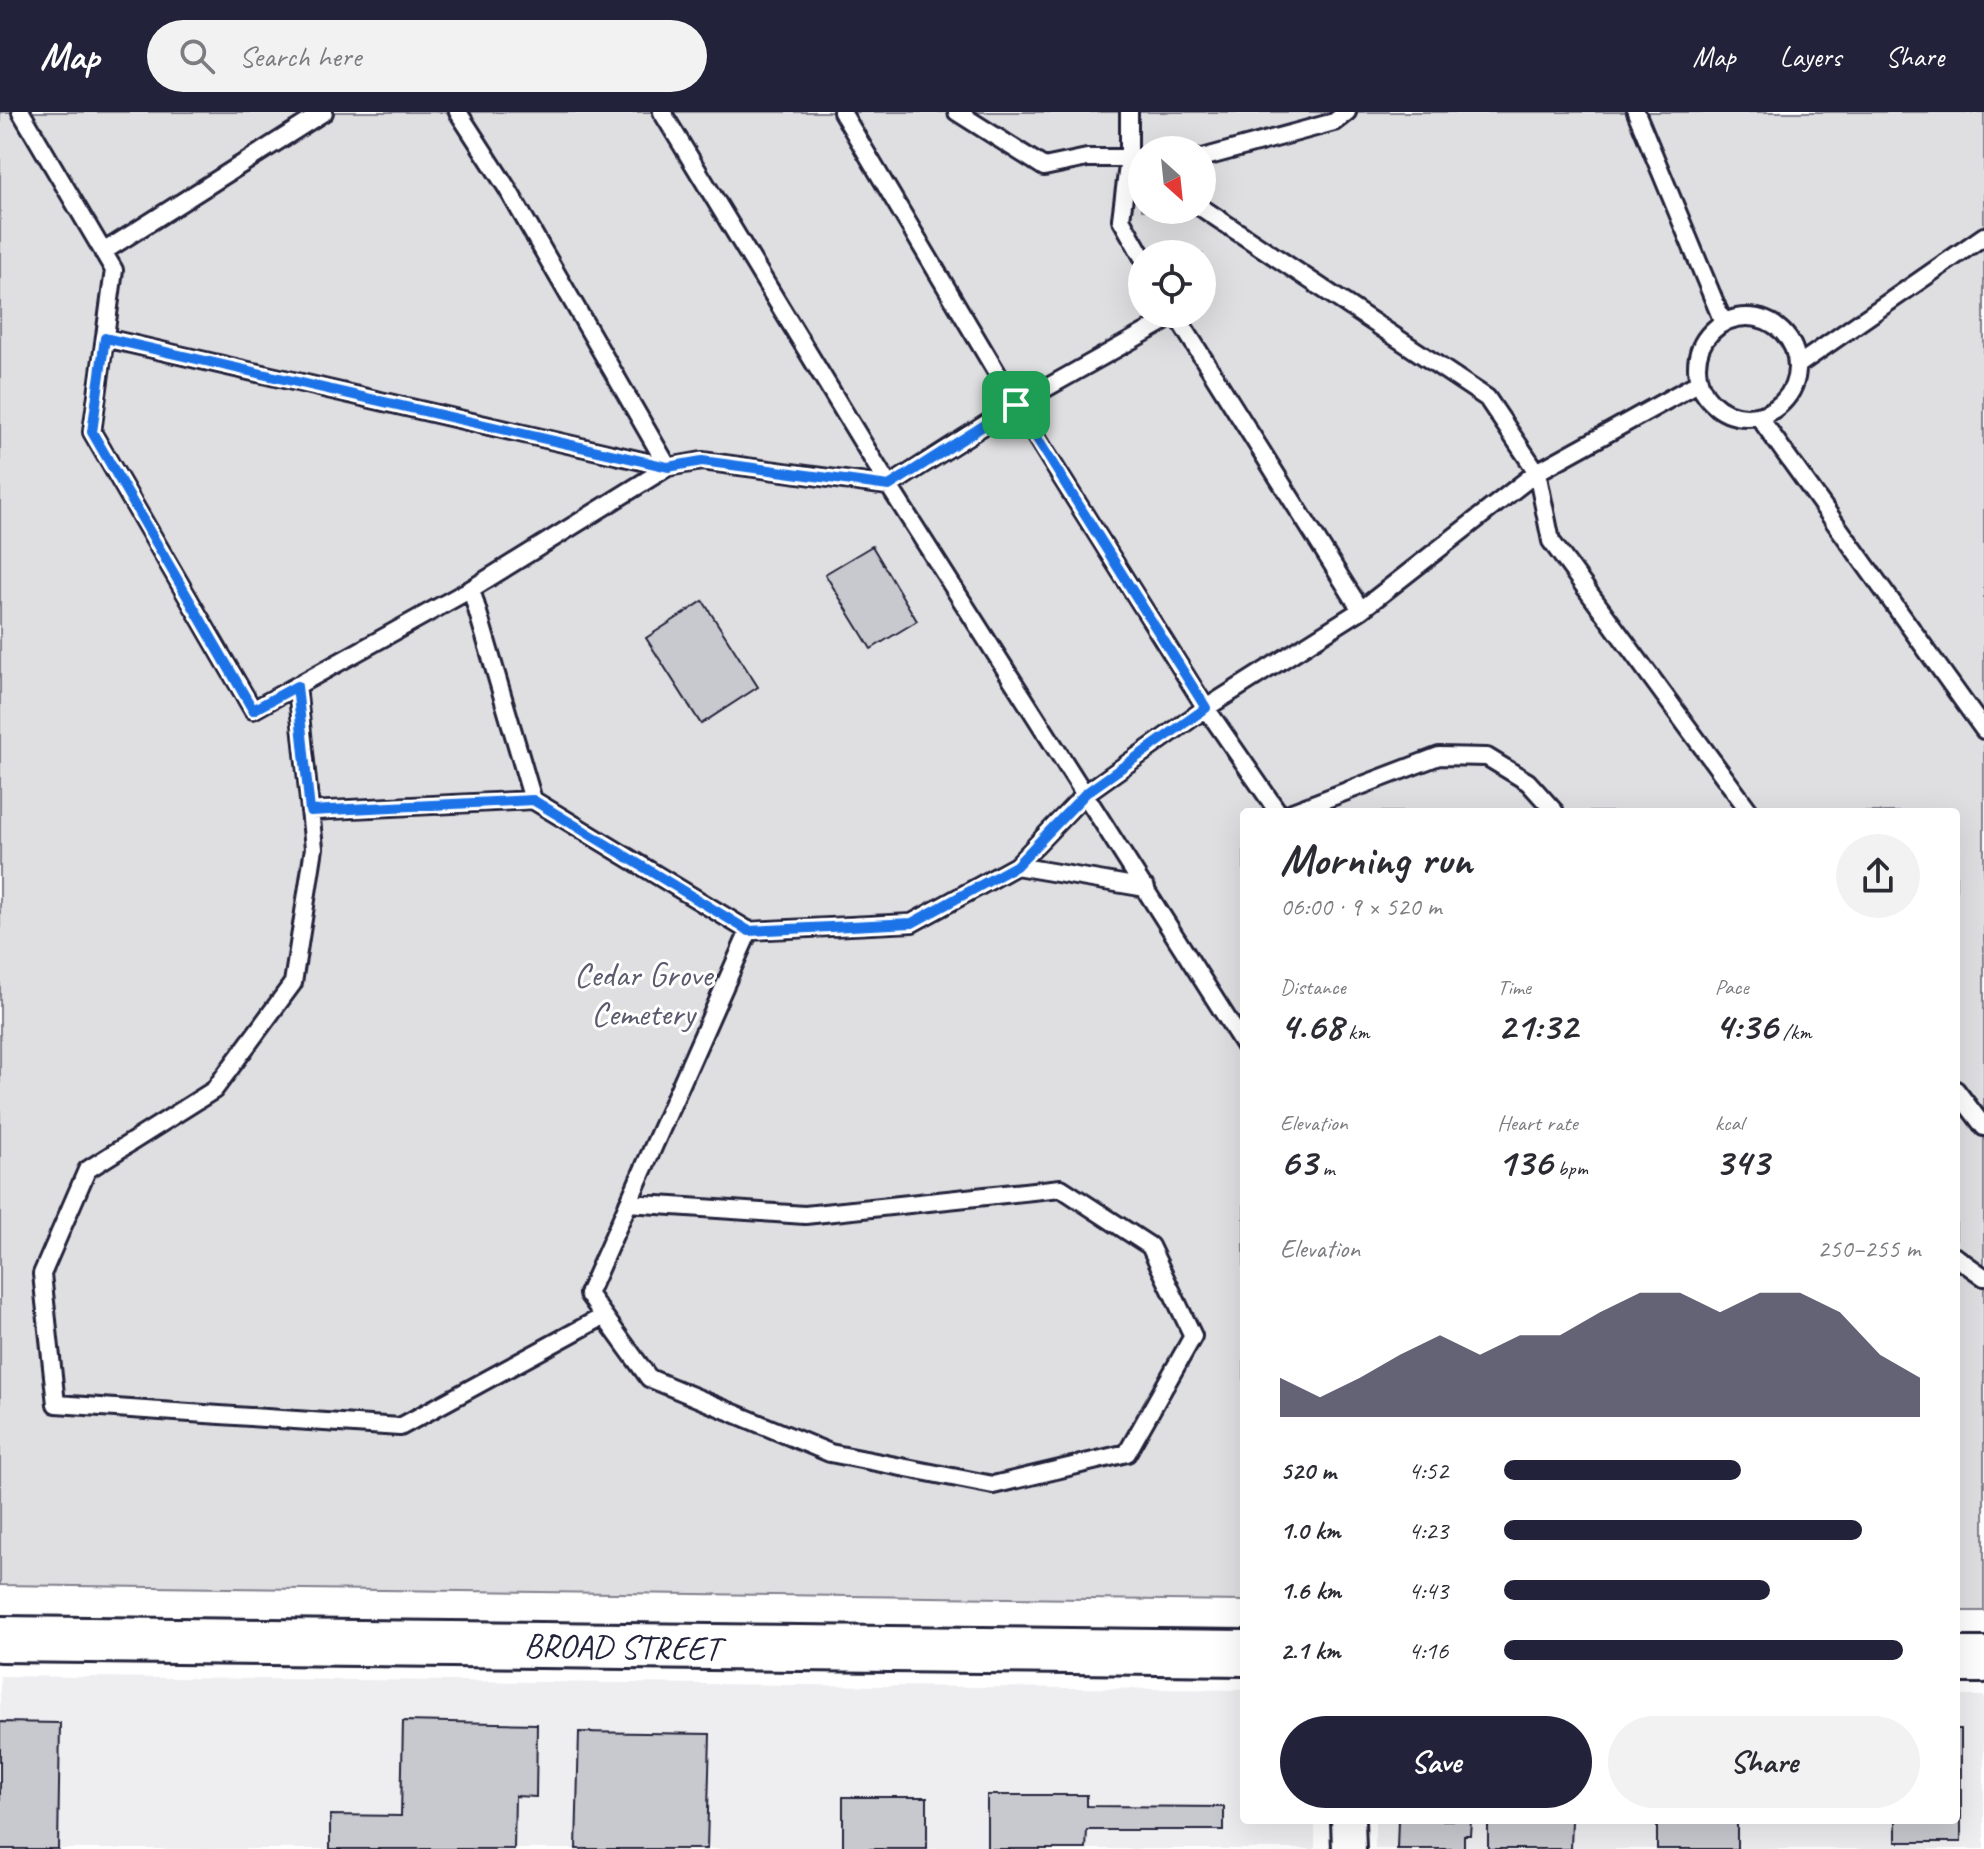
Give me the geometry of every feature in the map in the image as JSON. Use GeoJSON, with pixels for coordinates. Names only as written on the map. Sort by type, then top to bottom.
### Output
{"type":"FeatureCollection","features":[{"type":"Feature","properties":{"kind":"main road","name":"BROAD STREET"},"geometry":{"type":"LineString","coordinates":[[0,1639],[1240,1653]]}},
{"type":"Feature","properties":{"kind":"main road"},"geometry":{"type":"LineString","coordinates":[[1960,1660],[1984,1660]]}},
{"type":"Feature","properties":{"kind":"street"},"geometry":{"type":"LineString","coordinates":[[1348,1824],[1349,1849]]}},
{"type":"Feature","properties":{"kind":"lane"},"geometry":{"type":"LineString","coordinates":[[21,112],[114,270],[92,432],[253,710],[471,589],[668,467],[702,461],[889,486],[1016,405],[1151,328]]}},
{"type":"Feature","properties":{"kind":"lane"},"geometry":{"type":"LineString","coordinates":[[103,252],[324,112]]}},
{"type":"Feature","properties":{"kind":"lane"},"geometry":{"type":"LineString","coordinates":[[458,112],[507,188],[668,467]]}},
{"type":"Feature","properties":{"kind":"lane"},"geometry":{"type":"LineString","coordinates":[[662,112],[889,486],[1240,1039]]}},
{"type":"Feature","properties":{"kind":"lane"},"geometry":{"type":"LineString","coordinates":[[842,112],[1016,405],[1206,708],[1275,808]]}},
{"type":"Feature","properties":{"kind":"lane"},"geometry":{"type":"LineString","coordinates":[[957,112],[1044,167],[1087,158],[1128,160]]}},
{"type":"Feature","properties":{"kind":"lane"},"geometry":{"type":"LineString","coordinates":[[1129,112],[1133,136]]}},
{"type":"Feature","properties":{"kind":"lane"},"geometry":{"type":"LineString","coordinates":[[1216,154],[1334,122],[1347,112]]}},
{"type":"Feature","properties":{"kind":"lane"},"geometry":{"type":"LineString","coordinates":[[1636,112],[1723,322]]}},
{"type":"Feature","properties":{"kind":"lane"},"geometry":{"type":"LineString","coordinates":[[1128,195],[1121,219],[1133,240]]}},
{"type":"Feature","properties":{"kind":"lane"},"geometry":{"type":"LineString","coordinates":[[1216,217],[1487,398],[1537,472],[1551,541],[1747,808]]}},
{"type":"Feature","properties":{"kind":"lane"},"geometry":{"type":"LineString","coordinates":[[1798,365],[1984,236]]}},
{"type":"Feature","properties":{"kind":"lane"},"geometry":{"type":"LineString","coordinates":[[1739,317],[1756,317],[1772,323],[1786,334],[1794,348],[1798,365],[1795,382],[1787,397],[1775,409],[1759,417],[1729,415],[1716,408],[1698,383],[1697,355],[1711,331],[1723,322],[1739,317]]}},
{"type":"Feature","properties":{"kind":"lane"},"geometry":{"type":"LineString","coordinates":[[1184,328],[1361,610]]}},
{"type":"Feature","properties":{"kind":"lane"},"geometry":{"type":"LineString","coordinates":[[105,338],[668,467]]}},
{"type":"Feature","properties":{"kind":"lane"},"geometry":{"type":"LineString","coordinates":[[310,811],[533,800],[749,931],[912,923],[1016,866],[1086,793],[1206,708],[1361,610],[1537,472],[1698,383]]}},
{"type":"Feature","properties":{"kind":"lane"},"geometry":{"type":"LineString","coordinates":[[1759,417],[1984,730]]}},
{"type":"Feature","properties":{"kind":"lane"},"geometry":{"type":"LineString","coordinates":[[471,589],[533,800]]}},
{"type":"Feature","properties":{"kind":"lane"},"geometry":{"type":"LineString","coordinates":[[297,686],[314,848],[293,983],[214,1090],[87,1170],[42,1274],[56,1404],[400,1427],[604,1316]]}},
{"type":"Feature","properties":{"kind":"lane"},"geometry":{"type":"LineString","coordinates":[[1302,808],[1439,756],[1487,757],[1528,782],[1551,808]]}},
{"type":"Feature","properties":{"kind":"lane"},"geometry":{"type":"LineString","coordinates":[[1016,866],[1146,888]]}},
{"type":"Feature","properties":{"kind":"lane"},"geometry":{"type":"LineString","coordinates":[[628,1203],[805,1215],[1061,1188],[1150,1246],[1193,1336],[1127,1453],[993,1485],[830,1453],[649,1378],[588,1294],[628,1203],[749,931]]}},
{"type":"Feature","properties":{"kind":"lane"},"geometry":{"type":"LineString","coordinates":[[1960,1095],[1984,1127]]}},
{"type":"Feature","properties":{"kind":"lane"},"geometry":{"type":"LineString","coordinates":[[1960,1260],[1984,1277]]}},
{"type":"Feature","properties":{"kind":"shaded area"},"geometry":{"type":"Polygon","coordinates":[[[0,1676],[1240,1690],[1240,1824],[1315,1824],[1315,1849],[0,1849],[0,1676]]]}},
{"type":"Feature","properties":{"kind":"shaded area"},"geometry":{"type":"Polygon","coordinates":[[[1960,1696],[1984,1696],[1984,1849],[1375,1849],[1375,1824],[1960,1824],[1960,1696]]]}},
{"type":"Feature","properties":{"kind":"green space","name":"Cedar Grove Cemetery"},"geometry":{"type":"Polygon","coordinates":[[[0,112],[1984,112],[1984,1611],[1960,1611],[1960,808],[1240,808],[1240,1601],[0,1585],[0,112]]]}},
{"type":"Feature","properties":{"kind":"building"},"geometry":{"type":"Polygon","coordinates":[[[872,546],[917,621],[871,649],[825,574],[872,546]]]}},
{"type":"Feature","properties":{"kind":"building"},"geometry":{"type":"Polygon","coordinates":[[[703,601],[758,687],[701,724],[646,638],[703,601]]]}},
{"type":"Feature","properties":{"kind":"building"},"geometry":{"type":"Polygon","coordinates":[[[403,1721],[537,1724],[536,1797],[515,1796],[514,1849],[330,1849],[330,1815],[401,1816],[403,1721]]]}},
{"type":"Feature","properties":{"kind":"building"},"geometry":{"type":"Polygon","coordinates":[[[0,1722],[60,1723],[58,1849],[0,1849],[0,1722]]]}},
{"type":"Feature","properties":{"kind":"building"},"geometry":{"type":"Polygon","coordinates":[[[1961,1729],[1961,1842],[1896,1842],[1896,1824],[1960,1824],[1961,1729]]]}},
{"type":"Feature","properties":{"kind":"building"},"geometry":{"type":"Polygon","coordinates":[[[579,1732],[710,1734],[707,1849],[576,1849],[579,1732]]]}},
{"type":"Feature","properties":{"kind":"building"},"geometry":{"type":"Polygon","coordinates":[[[987,1795],[1087,1795],[1087,1806],[1224,1807],[1224,1830],[1087,1830],[1086,1849],[987,1849],[987,1795]]]}},
{"type":"Feature","properties":{"kind":"building"},"geometry":{"type":"Polygon","coordinates":[[[843,1797],[927,1797],[927,1849],[843,1849],[843,1797]]]}},
{"type":"Feature","properties":{"kind":"building"},"geometry":{"type":"Polygon","coordinates":[[[1398,1824],[1471,1824],[1470,1835],[1464,1835],[1464,1849],[1397,1849],[1398,1824]]]}},
{"type":"Feature","properties":{"kind":"building"},"geometry":{"type":"Polygon","coordinates":[[[1488,1824],[1572,1824],[1571,1849],[1488,1849],[1488,1824]]]}},
{"type":"Feature","properties":{"kind":"building"},"geometry":{"type":"Polygon","coordinates":[[[1657,1824],[1737,1824],[1737,1849],[1657,1849],[1657,1824]]]}},
{"type":"Feature","properties":{"kind":"route"},"geometry":{"type":"LineString","coordinates":[[105,338],[668,467],[702,461],[889,486],[1016,405],[1206,708],[1086,793],[1016,866],[912,923],[749,931],[533,800],[310,811],[297,686],[253,710],[92,432],[105,338]]}}]}
